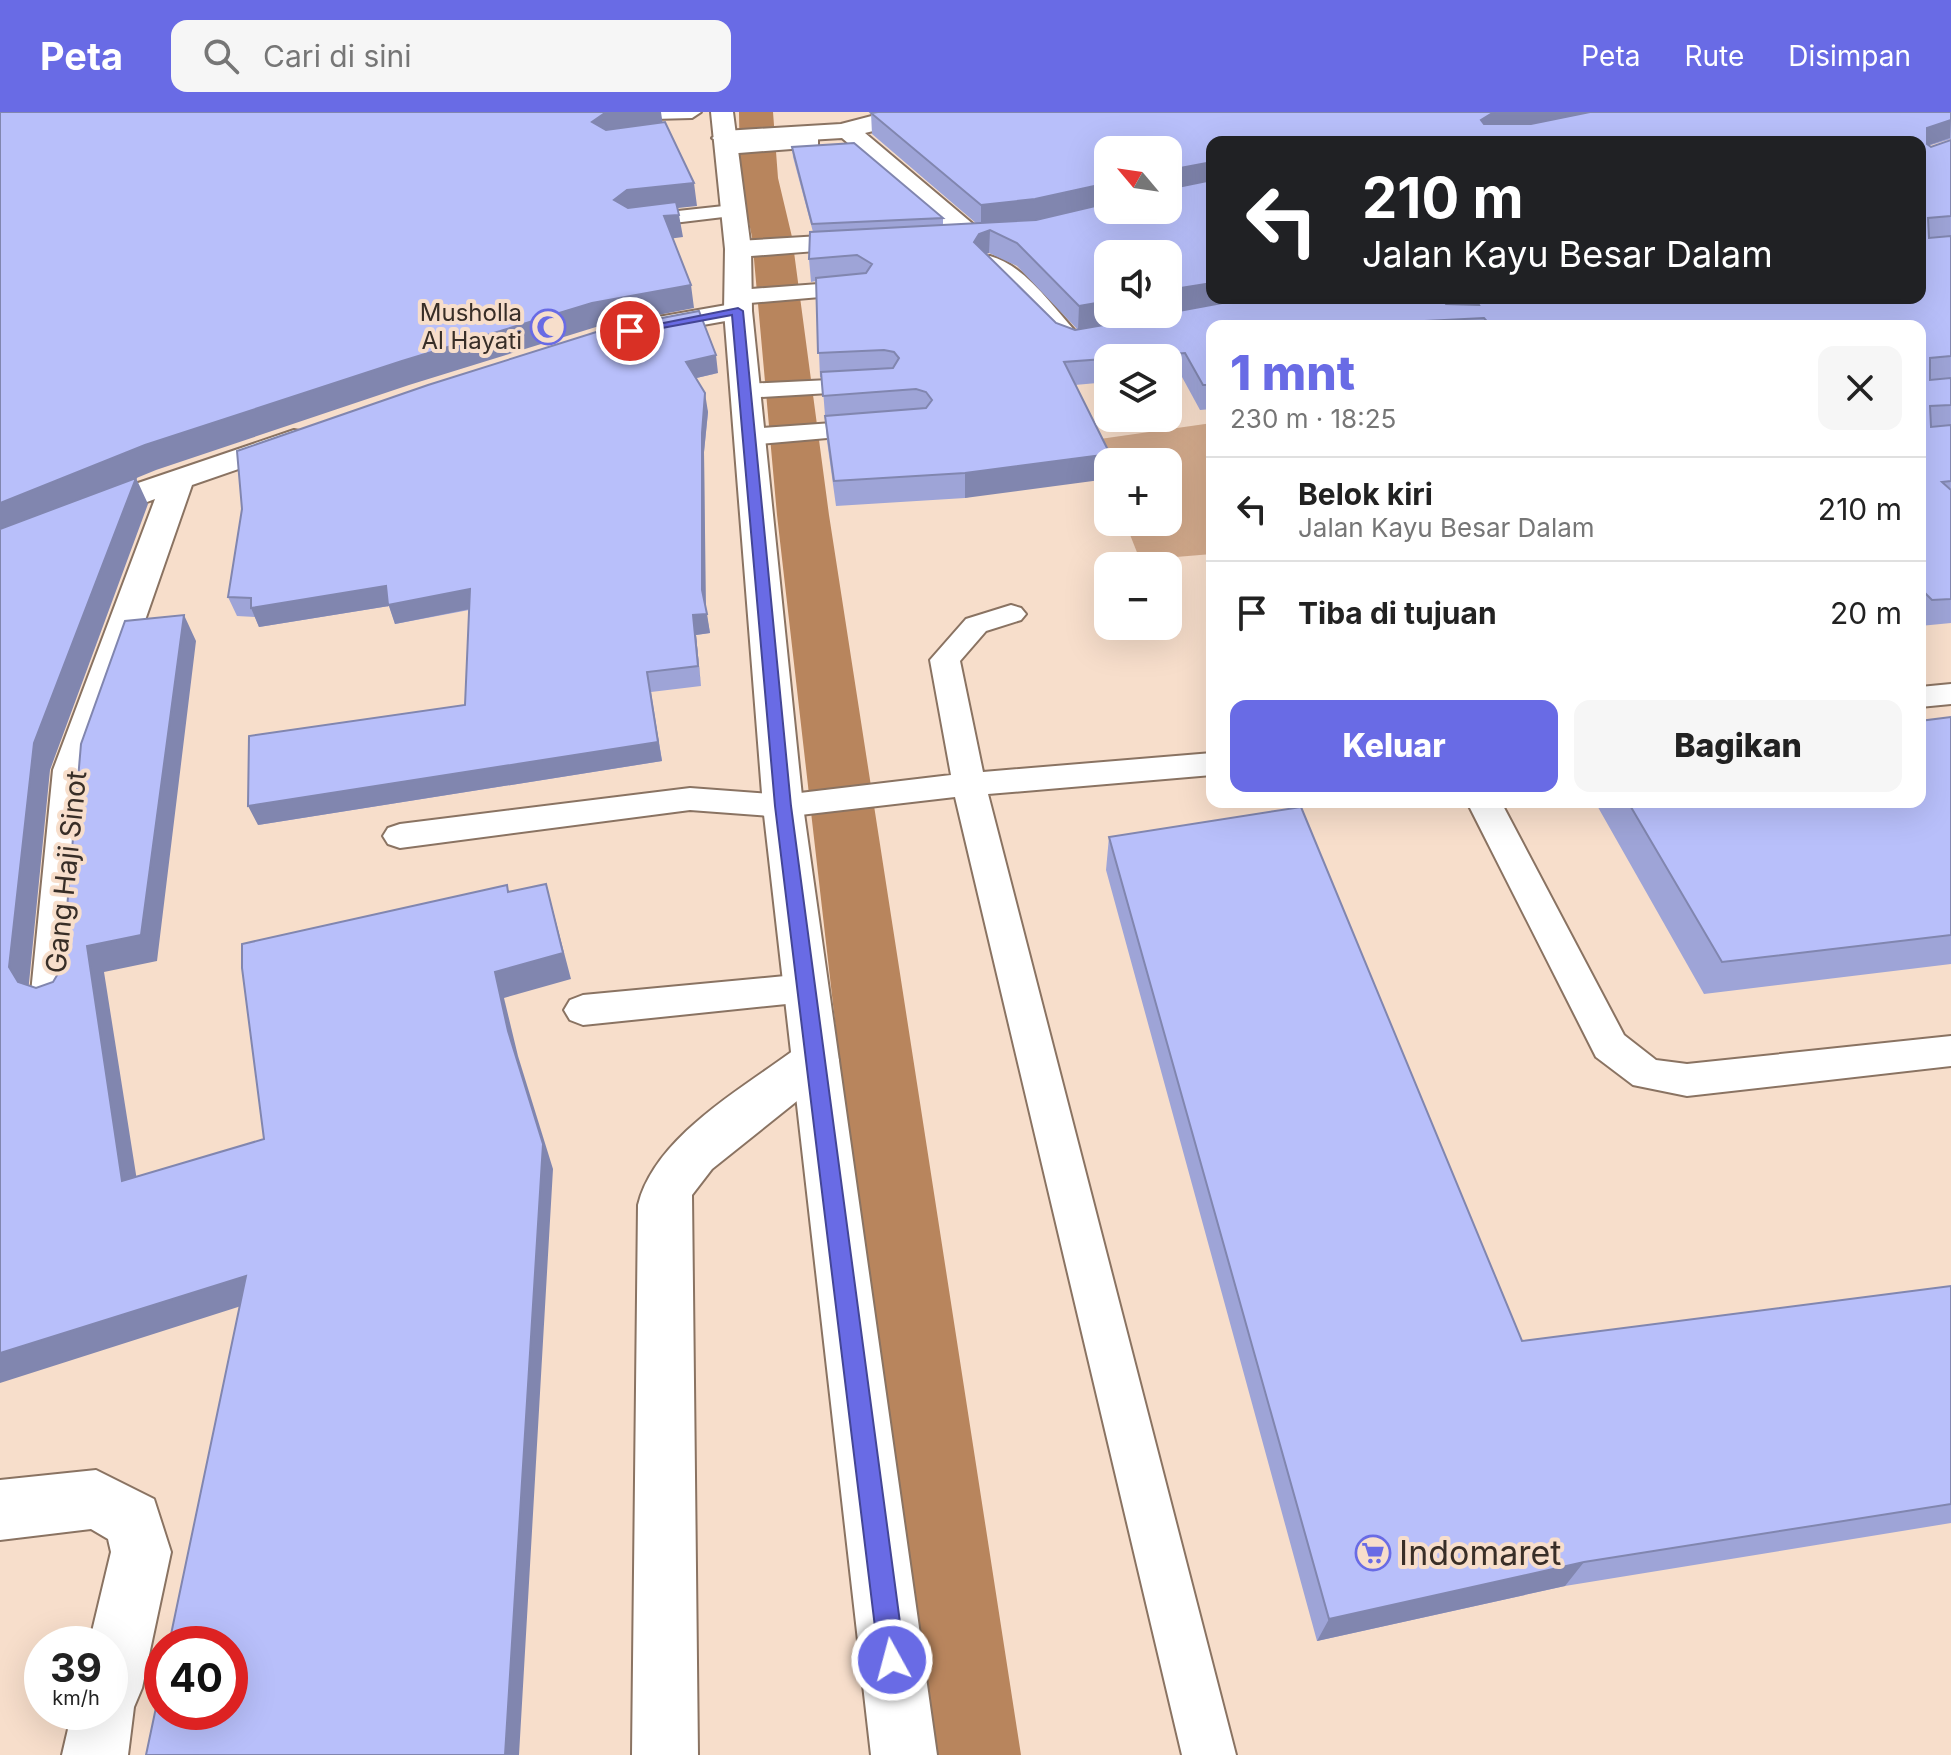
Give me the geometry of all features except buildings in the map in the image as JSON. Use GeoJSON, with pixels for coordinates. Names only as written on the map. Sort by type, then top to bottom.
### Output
{"type":"FeatureCollection","features":[{"type":"Feature","properties":{"kind":"street"},"geometry":{"type":"LineString","coordinates":[[726,162],[875,127],[907,112]]}},
{"type":"Feature","properties":{"kind":"street"},"geometry":{"type":"LineString","coordinates":[[848,131],[974,238]]}},
{"type":"Feature","properties":{"kind":"street"},"geometry":{"type":"LineString","coordinates":[[726,162],[792,246],[895,240]]}},
{"type":"Feature","properties":{"kind":"street"},"geometry":{"type":"LineString","coordinates":[[726,162],[754,391],[755,437],[793,805],[806,988],[904,1755]]}},
{"type":"Feature","properties":{"kind":"street"},"geometry":{"type":"LineString","coordinates":[[942,239],[1035,232],[1094,219]]}},
{"type":"Feature","properties":{"kind":"street"},"geometry":{"type":"LineString","coordinates":[[990,264],[1019,286],[1067,339],[1092,339]]}},
{"type":"Feature","properties":{"kind":"street"},"geometry":{"type":"LineString","coordinates":[[607,336],[744,301]]}},
{"type":"Feature","properties":{"kind":"street"},"geometry":{"type":"LineString","coordinates":[[0,547],[321,429]]}},
{"type":"Feature","properties":{"kind":"street","name":"Gang Haji Sinot"},"geometry":{"type":"LineString","coordinates":[[54,993],[73,770],[178,480]]}},
{"type":"Feature","properties":{"kind":"street"},"geometry":{"type":"LineString","coordinates":[[665,1755],[664,1205],[668,1187],[694,1154],[815,1060]]}},
{"type":"Feature","properties":{"kind":"street"},"geometry":{"type":"LineString","coordinates":[[0,1510],[96,1499],[133,1520],[141,1552],[124,1626]]}},
{"type":"Feature","properties":{"kind":"street"},"geometry":{"type":"LineString","coordinates":[[95,1755],[100,1730]]}},
{"type":"Feature","properties":{"kind":"lane"},"geometry":{"type":"LineString","coordinates":[[592,115],[726,162]]}},
{"type":"Feature","properties":{"kind":"lane"},"geometry":{"type":"LineString","coordinates":[[631,222],[726,162]]}},
{"type":"Feature","properties":{"kind":"lane"},"geometry":{"type":"LineString","coordinates":[[744,301],[859,288]]}},
{"type":"Feature","properties":{"kind":"lane"},"geometry":{"type":"LineString","coordinates":[[754,391],[885,384]]}},
{"type":"Feature","properties":{"kind":"lane"},"geometry":{"type":"LineString","coordinates":[[755,437],[902,426]]}},
{"type":"Feature","properties":{"kind":"lane"},"geometry":{"type":"LineString","coordinates":[[1011,614],[976,625],[945,660],[969,786],[1209,1755]]}},
{"type":"Feature","properties":{"kind":"lane"},"geometry":{"type":"LineString","coordinates":[[1926,696],[1951,694]]}},
{"type":"Feature","properties":{"kind":"lane"},"geometry":{"type":"LineString","coordinates":[[400,836],[690,799],[793,805],[904,791],[1206,765]]}},
{"type":"Feature","properties":{"kind":"lane"},"geometry":{"type":"LineString","coordinates":[[1487,808],[1610,1046],[1647,1074],[1687,1080],[1951,1051]]}},
{"type":"Feature","properties":{"kind":"lane"},"geometry":{"type":"LineString","coordinates":[[583,1010],[806,988]]}},
{"type":"Feature","properties":{"kind":"shaded area"},"geometry":{"type":"Polygon","coordinates":[[[1206,424],[1206,554],[1182,556],[1182,552],[1137,552],[1131,536],[1182,536],[1182,448],[1098,448],[1093,440],[1149,432],[1182,432],[1182,427],[1206,424]]]}},
{"type":"Feature","properties":{"kind":"waterway"},"geometry":{"type":"LineString","coordinates":[[756,112],[759,178],[772,237],[803,515],[970,1755]]}},
{"type":"Feature","properties":{"kind":"place","name":"Musholla Al Hayati"},"geometry":{"type":"Point","coordinates":[548,327]}},
{"type":"Feature","properties":{"kind":"place","name":"Indomaret"},"geometry":{"type":"Point","coordinates":[1373,1553]}},
{"type":"Feature","properties":{"kind":"route"},"geometry":{"type":"LineString","coordinates":[[630,331],[738,311],[783,806],[892,1660]]}}]}
